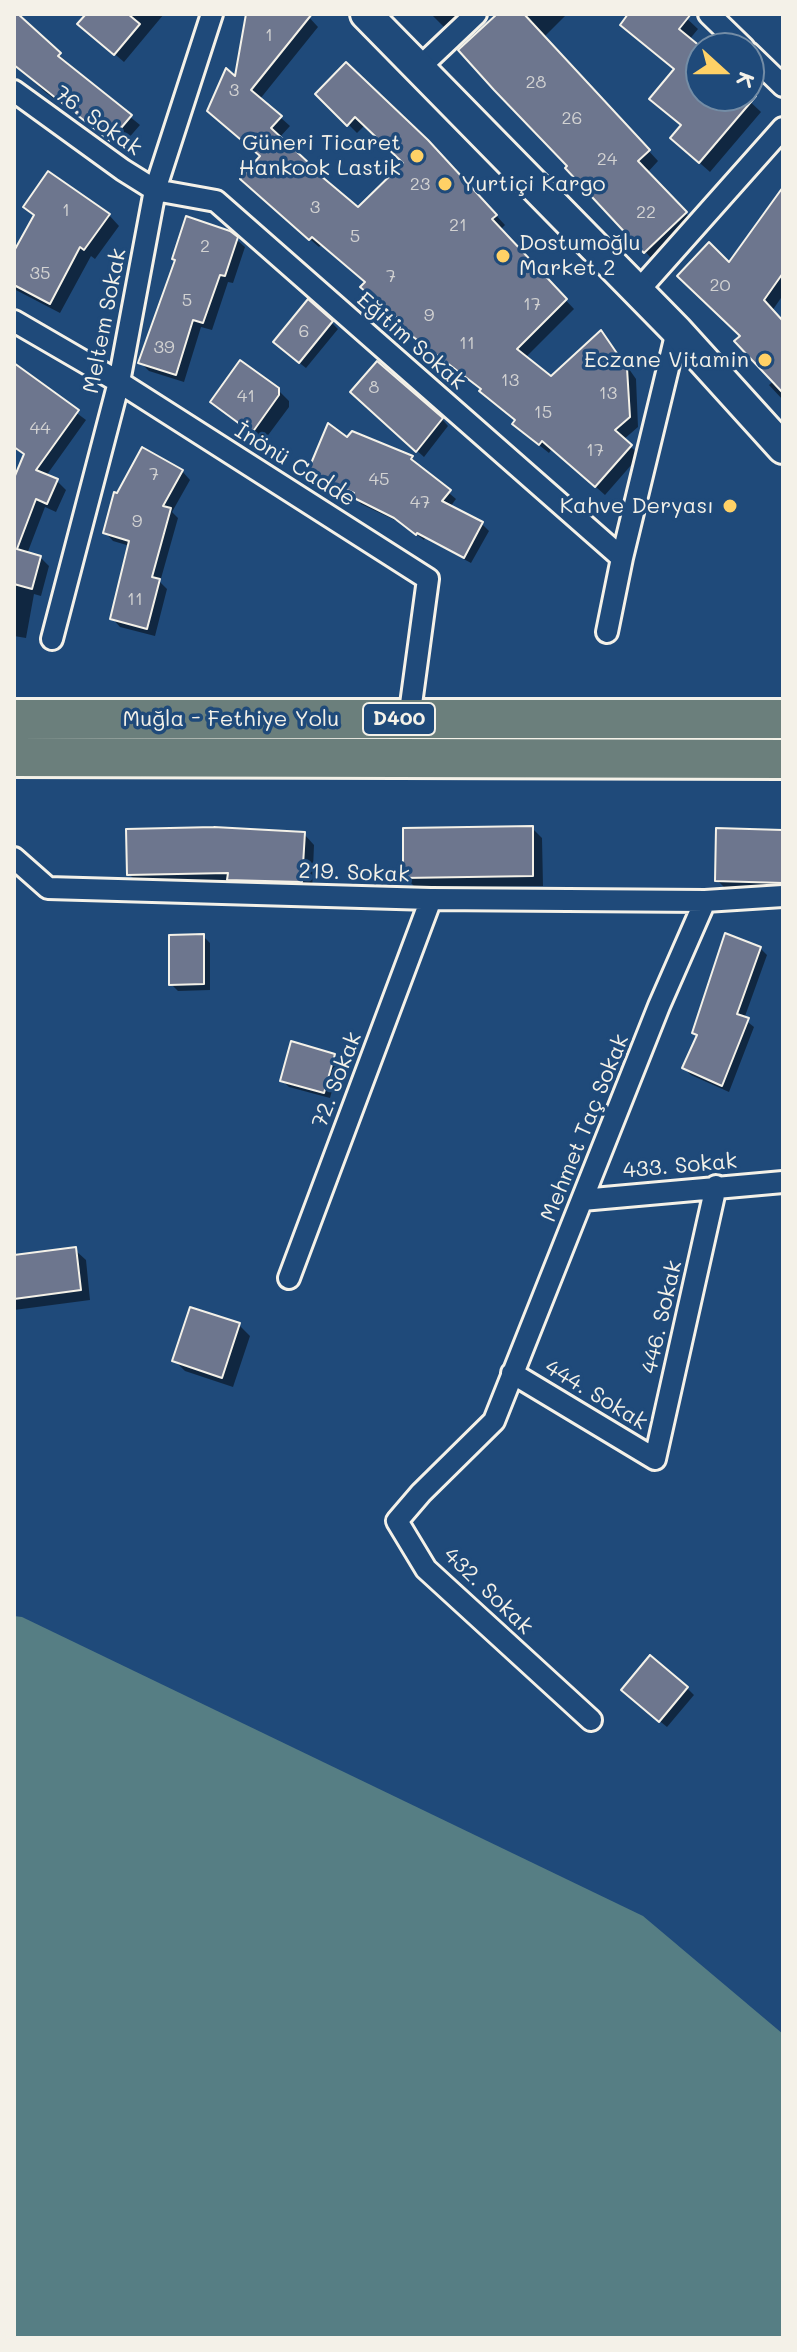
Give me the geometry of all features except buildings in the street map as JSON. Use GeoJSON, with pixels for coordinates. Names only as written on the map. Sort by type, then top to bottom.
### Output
{"type":"FeatureCollection","features":[{"type":"Feature","properties":{"kind":"highway","name":"Muğla - Fethiye Yolu"},"geometry":{"type":"LineString","coordinates":[[14,719],[783,719]]}},
{"type":"Feature","properties":{"kind":"highway","name":"Muğla - Fethiye Yolu"},"geometry":{"type":"LineString","coordinates":[[14,757],[783,759]]}},
{"type":"Feature","properties":{"kind":"street","name":"Meltem Sokak"},"geometry":{"type":"LineString","coordinates":[[52,639],[119,382],[155,190],[212,14]]}},
{"type":"Feature","properties":{"kind":"street"},"geometry":{"type":"LineString","coordinates":[[366,14],[677,331],[783,448]]}},
{"type":"Feature","properties":{"kind":"street"},"geometry":{"type":"LineString","coordinates":[[419,68],[476,14]]}},
{"type":"Feature","properties":{"kind":"street"},"geometry":{"type":"LineString","coordinates":[[709,14],[728,32]]}},
{"type":"Feature","properties":{"kind":"street"},"geometry":{"type":"LineString","coordinates":[[765,69],[783,86]]}},
{"type":"Feature","properties":{"kind":"street","name":"76. Sokak"},"geometry":{"type":"LineString","coordinates":[[14,91],[155,190]]}},
{"type":"Feature","properties":{"kind":"street"},"geometry":{"type":"LineString","coordinates":[[638,291],[783,128]]}},
{"type":"Feature","properties":{"kind":"street","name":"Eğitim Sokak"},"geometry":{"type":"LineString","coordinates":[[155,190],[216,201],[622,558]]}},
{"type":"Feature","properties":{"kind":"street","name":"İnönü Cadde"},"geometry":{"type":"LineString","coordinates":[[14,321],[119,382],[428,579],[409,719]]}},
{"type":"Feature","properties":{"kind":"street"},"geometry":{"type":"LineString","coordinates":[[607,632],[677,331]]}},
{"type":"Feature","properties":{"kind":"street"},"geometry":{"type":"LineString","coordinates":[[734,718],[783,706]]}},
{"type":"Feature","properties":{"kind":"street","name":"219. Sokak"},"geometry":{"type":"LineString","coordinates":[[14,858],[48,888],[431,899],[705,901],[783,896]]}},
{"type":"Feature","properties":{"kind":"street","name":"72. Sokak"},"geometry":{"type":"LineString","coordinates":[[289,1278],[431,899]]}},
{"type":"Feature","properties":{"kind":"street","name":"Mehmet Taç Sokak"},"geometry":{"type":"LineString","coordinates":[[512,1373],[659,1006],[705,901]]}},
{"type":"Feature","properties":{"kind":"street","name":"433. Sokak"},"geometry":{"type":"LineString","coordinates":[[582,1200],[783,1182]]}},
{"type":"Feature","properties":{"kind":"street","name":"446. Sokak"},"geometry":{"type":"LineString","coordinates":[[655,1459],[716,1186]]}},
{"type":"Feature","properties":{"kind":"street","name":"444. Sokak"},"geometry":{"type":"LineString","coordinates":[[512,1373],[655,1459]]}},
{"type":"Feature","properties":{"kind":"street","name":"432. Sokak"},"geometry":{"type":"LineString","coordinates":[[512,1373],[494,1421],[397,1521],[426,1569],[591,1720]]}},
{"type":"Feature","properties":{"kind":"green space"},"geometry":{"type":"Polygon","coordinates":[[[14,1616],[22,1617],[643,1916],[783,2034],[783,2338],[14,2338],[14,1616]]]}},
{"type":"Feature","properties":{"kind":"place","name":"Güneri Ticaret Hankook Lastik"},"geometry":{"type":"Point","coordinates":[417,156]}},
{"type":"Feature","properties":{"kind":"place","name":"Yurtiçi Kargo"},"geometry":{"type":"Point","coordinates":[445,184]}},
{"type":"Feature","properties":{"kind":"place","name":"Dostumoğlu Market 2"},"geometry":{"type":"Point","coordinates":[503,256]}},
{"type":"Feature","properties":{"kind":"place","name":"Eczane Vitamin"},"geometry":{"type":"Point","coordinates":[765,360]}},
{"type":"Feature","properties":{"kind":"place","name":"Kahve Deryası"},"geometry":{"type":"Point","coordinates":[730,506]}}]}
